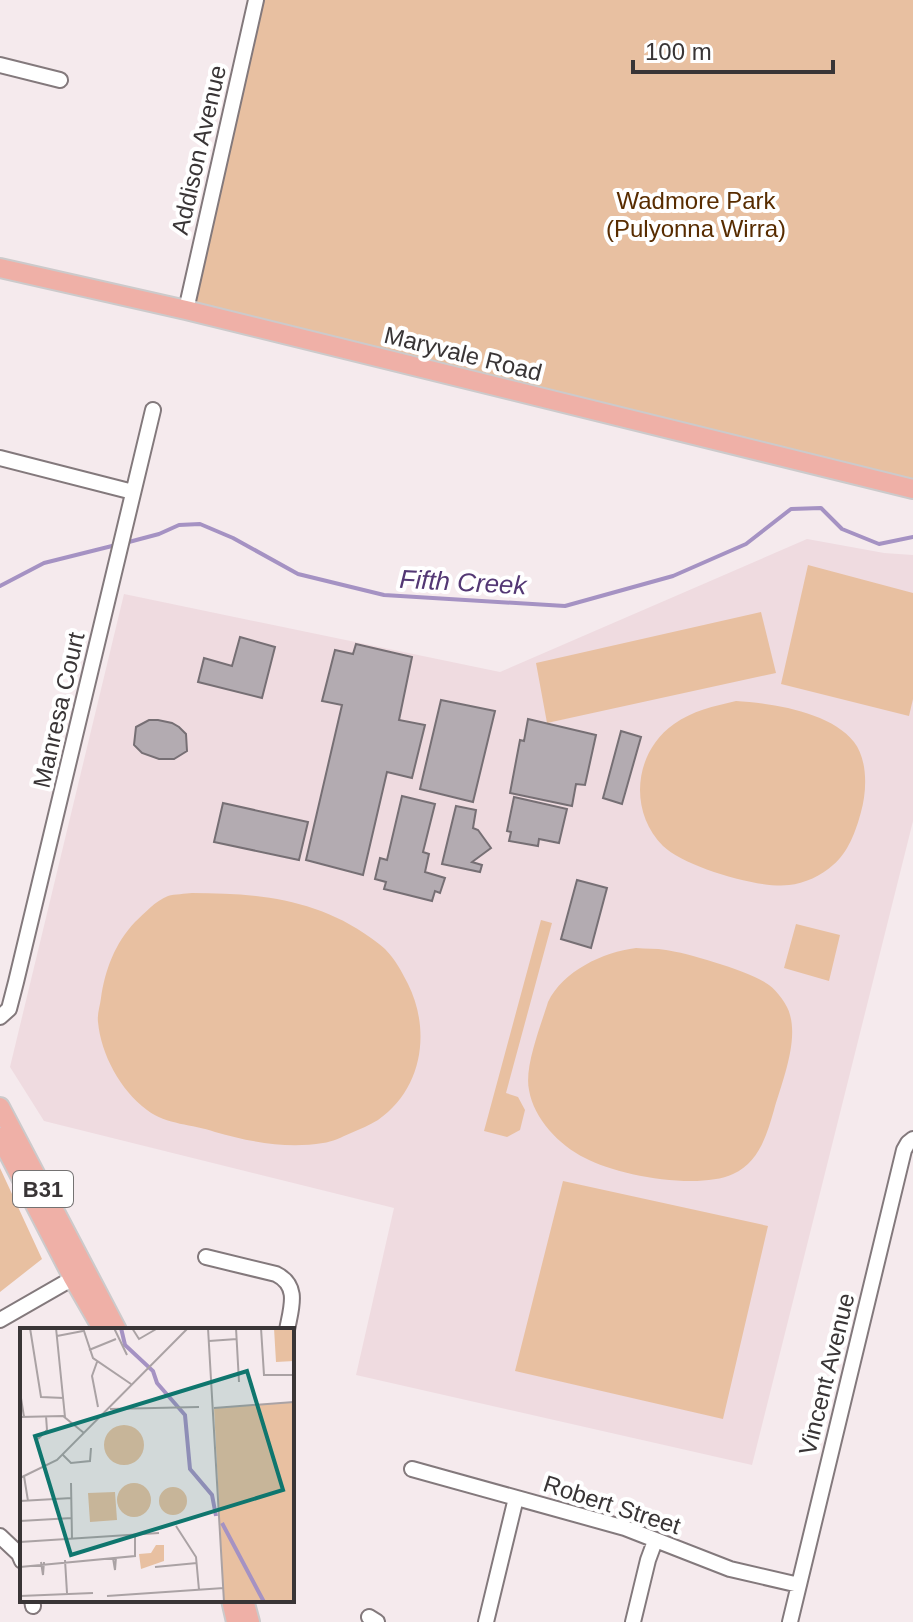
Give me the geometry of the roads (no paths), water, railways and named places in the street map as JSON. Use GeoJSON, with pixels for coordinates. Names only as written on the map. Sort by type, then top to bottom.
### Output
{"type":"FeatureCollection","features":[{"type":"Feature","properties":{"kind":"main road","name":"Maryvale Road"},"geometry":{"type":"LineString","coordinates":[[0,268],[186,310],[913,489]]}},
{"type":"Feature","properties":{"kind":"main road","name":"B31"},"geometry":{"type":"LineString","coordinates":[[0,1107],[102,1328]]}},
{"type":"Feature","properties":{"kind":"main road","name":"B31"},"geometry":{"type":"LineString","coordinates":[[0,1137],[79,1274],[116,1328]]}},
{"type":"Feature","properties":{"kind":"main road"},"geometry":{"type":"LineString","coordinates":[[231,1602],[236,1622]]}},
{"type":"Feature","properties":{"kind":"main road"},"geometry":{"type":"LineString","coordinates":[[245,1602],[250,1622]]}},
{"type":"Feature","properties":{"kind":"street","name":"Addison Avenue"},"geometry":{"type":"LineString","coordinates":[[186,310],[256,0]]}},
{"type":"Feature","properties":{"kind":"street"},"geometry":{"type":"LineString","coordinates":[[0,65],[60,80]]}},
{"type":"Feature","properties":{"kind":"street","name":"Manresa Court"},"geometry":{"type":"LineString","coordinates":[[0,1017],[9,1009],[16,982],[153,410]]}},
{"type":"Feature","properties":{"kind":"street"},"geometry":{"type":"LineString","coordinates":[[0,458],[133,492]]}},
{"type":"Feature","properties":{"kind":"street","name":"Vincent Avenue"},"geometry":{"type":"LineString","coordinates":[[790,1622],[904,1150],[913,1139]]}},
{"type":"Feature","properties":{"kind":"street"},"geometry":{"type":"LineString","coordinates":[[206,1257],[276,1274],[286,1280],[292,1292],[287,1328]]}},
{"type":"Feature","properties":{"kind":"street"},"geometry":{"type":"LineString","coordinates":[[0,1320],[79,1274]]}},
{"type":"Feature","properties":{"kind":"street","name":"Robert Street"},"geometry":{"type":"LineString","coordinates":[[412,1469],[625,1528],[730,1569],[799,1585]]}},
{"type":"Feature","properties":{"kind":"street"},"geometry":{"type":"LineString","coordinates":[[486,1622],[516,1498]]}},
{"type":"Feature","properties":{"kind":"street"},"geometry":{"type":"LineString","coordinates":[[0,1536],[20,1556]]}},
{"type":"Feature","properties":{"kind":"street"},"geometry":{"type":"LineString","coordinates":[[633,1622],[655,1541]]}},
{"type":"Feature","properties":{"kind":"waterway","name":"Fifth Creek"},"geometry":{"type":"LineString","coordinates":[[125,543],[179,525],[200,524],[233,538],[298,574],[384,595],[565,606],[673,576],[746,544],[791,509],[821,508],[842,529],[879,544],[913,537]]}},
{"type":"Feature","properties":{"kind":"waterway","name":"Fifth Creek"},"geometry":{"type":"LineString","coordinates":[[0,586],[44,563],[116,545]]}},
{"type":"Feature","properties":{"kind":"park label","name":"Wadmore Park (Pulyonna Wirra)"},"geometry":{"type":"Point","coordinates":[696,215]}}]}
